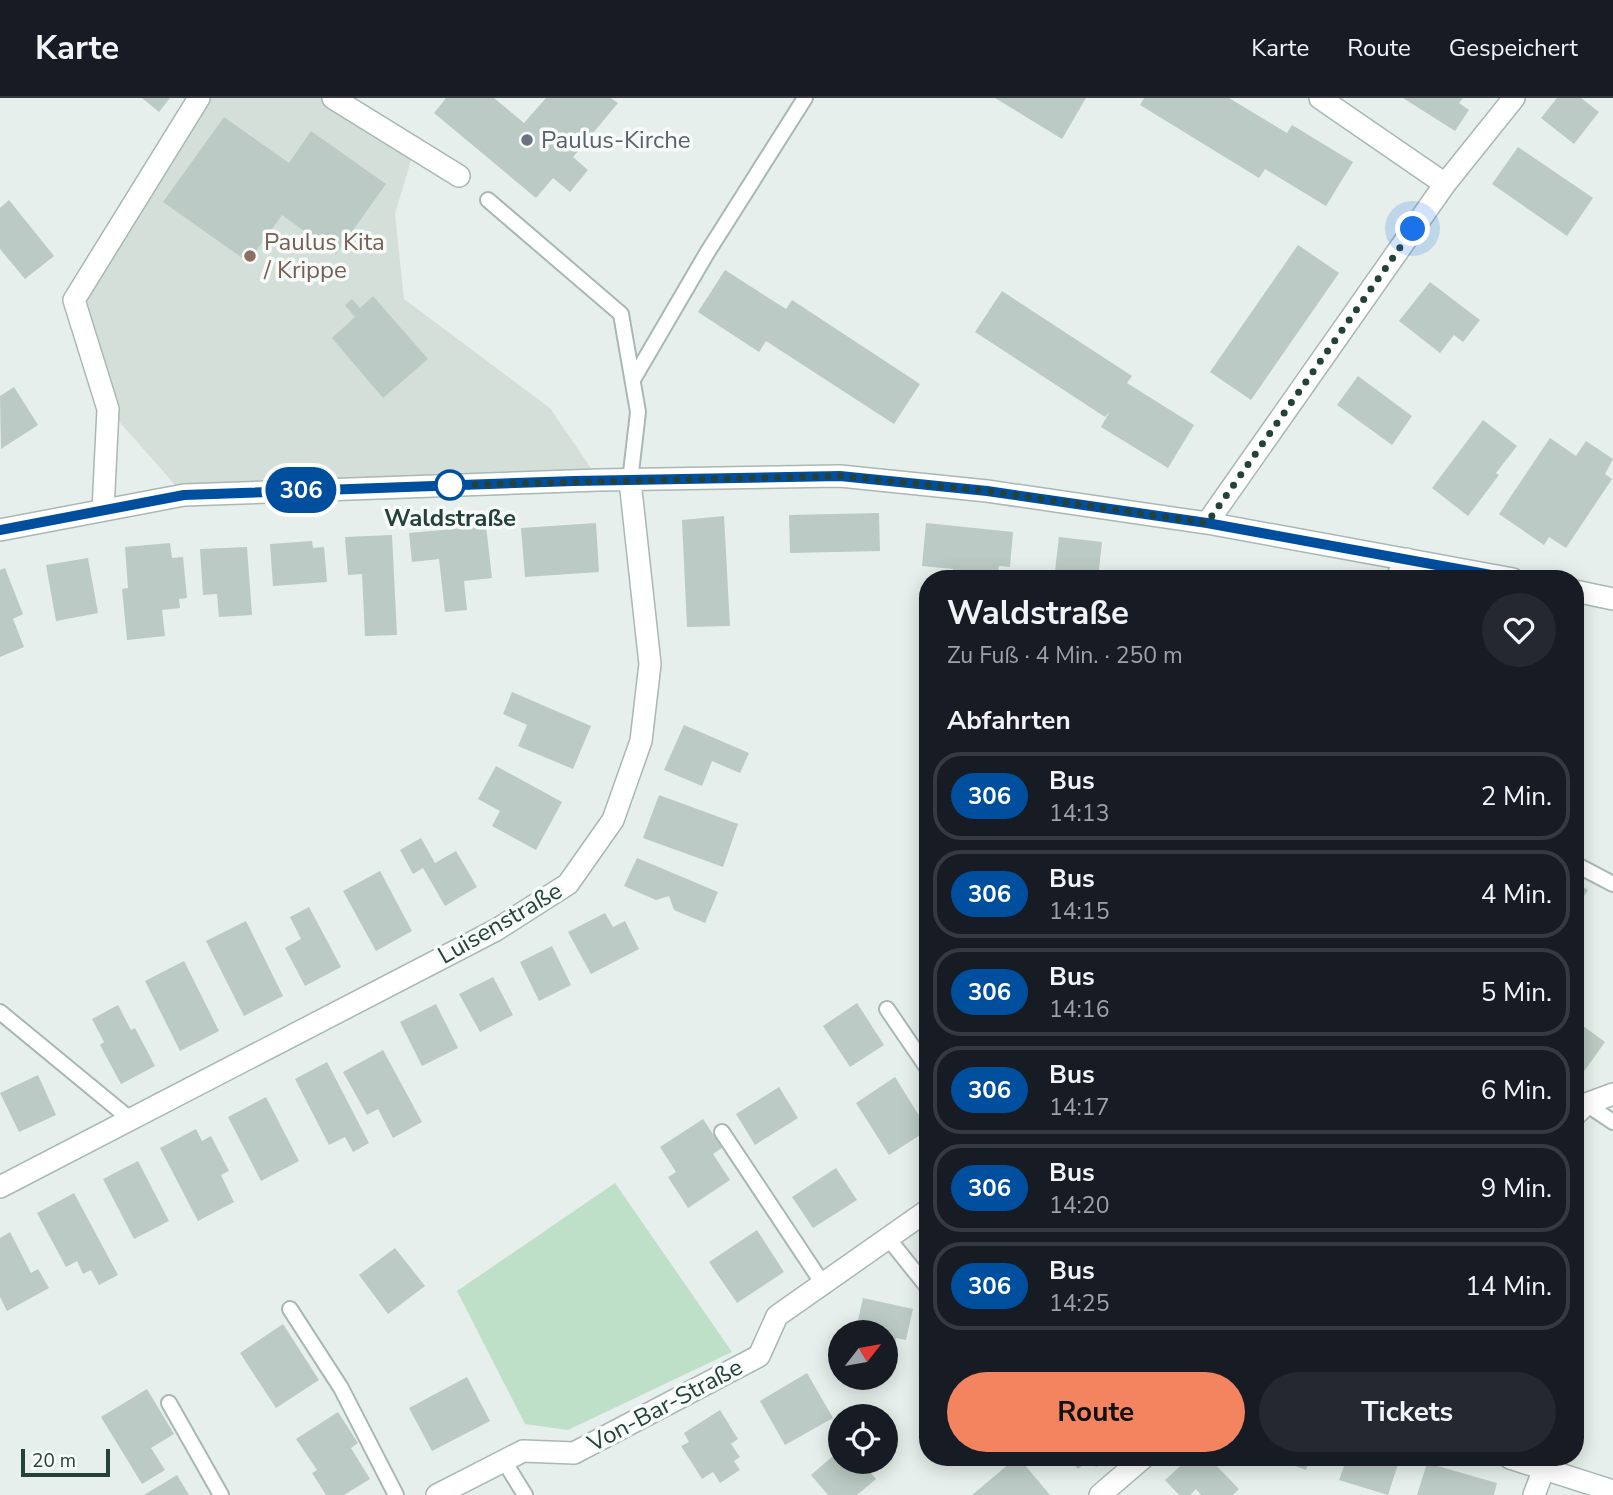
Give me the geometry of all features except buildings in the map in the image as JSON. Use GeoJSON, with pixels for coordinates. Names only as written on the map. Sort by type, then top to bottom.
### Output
{"type":"FeatureCollection","features":[{"type":"Feature","properties":{"kind":"street"},"geometry":{"type":"LineString","coordinates":[[103,510],[108,409],[74,300],[199,98]]}},
{"type":"Feature","properties":{"kind":"street"},"geometry":{"type":"LineString","coordinates":[[333,98],[459,176]]}},
{"type":"Feature","properties":{"kind":"street"},"geometry":{"type":"LineString","coordinates":[[1320,98],[1445,184]]}},
{"type":"Feature","properties":{"kind":"street"},"geometry":{"type":"LineString","coordinates":[[1207,523],[1445,184],[1514,98]]}},
{"type":"Feature","properties":{"kind":"street"},"geometry":{"type":"LineString","coordinates":[[0,530],[184,495],[840,476],[987,491],[1207,523],[1465,570]]}},
{"type":"Feature","properties":{"kind":"street","name":"Luisenstraße"},"geometry":{"type":"LineString","coordinates":[[0,1186],[496,930],[568,884],[613,820],[641,741],[650,664],[630,481]]}},
{"type":"Feature","properties":{"kind":"street"},"geometry":{"type":"LineString","coordinates":[[1401,570],[1407,559]]}},
{"type":"Feature","properties":{"kind":"street"},"geometry":{"type":"LineString","coordinates":[[1584,594],[1613,599]]}},
{"type":"Feature","properties":{"kind":"street"},"geometry":{"type":"LineString","coordinates":[[1584,1106],[1613,1094]]}},
{"type":"Feature","properties":{"kind":"street","name":"Von-Bar-Straße"},"geometry":{"type":"LineString","coordinates":[[437,1495],[523,1451],[574,1452],[759,1356],[777,1316],[919,1216]]}},
{"type":"Feature","properties":{"kind":"street"},"geometry":{"type":"LineString","coordinates":[[1100,1495],[1134,1466]]}},
{"type":"Feature","properties":{"kind":"street"},"geometry":{"type":"LineString","coordinates":[[1534,1495],[1545,1466]]}},
{"type":"Feature","properties":{"kind":"street"},"geometry":{"type":"LineString","coordinates":[[1553,1466],[1613,1491]]}},
{"type":"Feature","properties":{"kind":"lane"},"geometry":{"type":"LineString","coordinates":[[634,378],[707,253],[805,98]]}},
{"type":"Feature","properties":{"kind":"lane"},"geometry":{"type":"LineString","coordinates":[[488,200],[621,314],[638,412],[630,481]]}},
{"type":"Feature","properties":{"kind":"lane"},"geometry":{"type":"LineString","coordinates":[[1584,869],[1613,884]]}},
{"type":"Feature","properties":{"kind":"lane"},"geometry":{"type":"LineString","coordinates":[[887,1009],[919,1056]]}},
{"type":"Feature","properties":{"kind":"lane"},"geometry":{"type":"LineString","coordinates":[[0,1012],[130,1119]]}},
{"type":"Feature","properties":{"kind":"lane"},"geometry":{"type":"LineString","coordinates":[[1584,1110],[1613,1122]]}},
{"type":"Feature","properties":{"kind":"lane"},"geometry":{"type":"LineString","coordinates":[[722,1132],[823,1284]]}},
{"type":"Feature","properties":{"kind":"lane"},"geometry":{"type":"LineString","coordinates":[[888,1238],[919,1278]]}},
{"type":"Feature","properties":{"kind":"lane"},"geometry":{"type":"LineString","coordinates":[[290,1309],[341,1388],[396,1495]]}},
{"type":"Feature","properties":{"kind":"lane"},"geometry":{"type":"LineString","coordinates":[[169,1403],[221,1495]]}},
{"type":"Feature","properties":{"kind":"lane"},"geometry":{"type":"LineString","coordinates":[[504,1461],[525,1495]]}},
{"type":"Feature","properties":{"kind":"shaded area","name":"Paulus Kita / Krippe"},"geometry":{"type":"Polygon","coordinates":[[[199,98],[335,98],[415,147],[395,214],[404,299],[550,408],[599,480],[184,495],[108,409],[74,301],[199,98]]]}},
{"type":"Feature","properties":{"kind":"green space"},"geometry":{"type":"Polygon","coordinates":[[[615,1183],[732,1352],[568,1430],[525,1424],[457,1291],[615,1183]]]}},
{"type":"Feature","properties":{"kind":"bus line","name":"306"},"geometry":{"type":"LineString","coordinates":[[0,530],[184,495],[574,481],[840,476],[987,491],[1207,523],[1465,570]]}},
{"type":"Feature","properties":{"kind":"place","name":"Paulus-Kirche"},"geometry":{"type":"Point","coordinates":[527,140]}},
{"type":"Feature","properties":{"kind":"place","name":"Paulus Kita / Krippe"},"geometry":{"type":"Point","coordinates":[250,256]}},
{"type":"Feature","properties":{"kind":"place","name":"Waldstraße"},"geometry":{"type":"Point","coordinates":[450,485]}},
{"type":"Feature","properties":{"kind":"route"},"geometry":{"type":"LineString","coordinates":[[450,485],[840,476],[987,491],[1207,523],[1413,229]]}}]}
